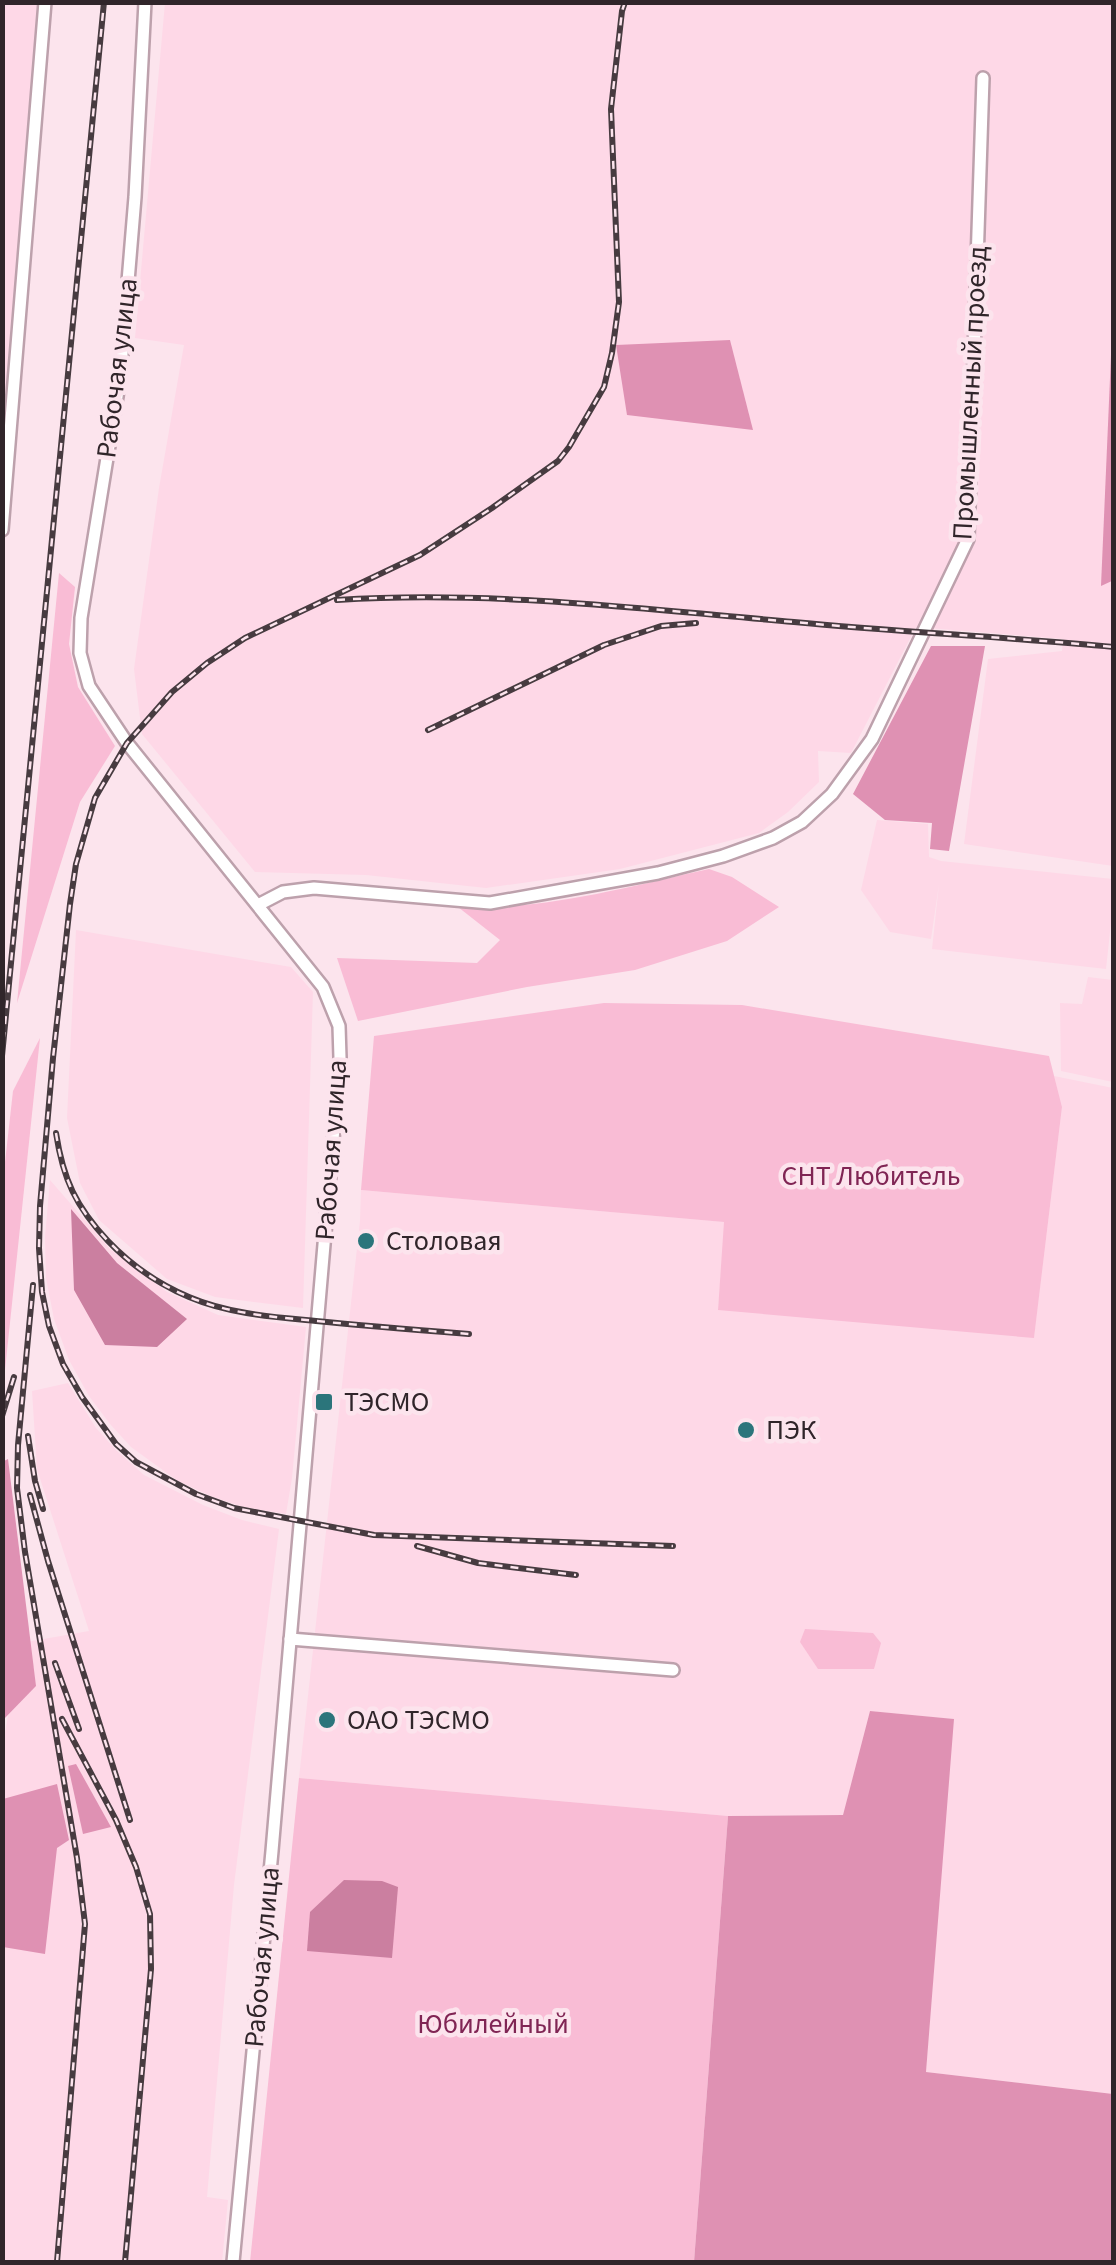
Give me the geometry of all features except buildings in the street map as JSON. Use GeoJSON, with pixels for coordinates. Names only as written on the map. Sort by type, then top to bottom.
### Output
{"type":"FeatureCollection","features":[{"type":"Feature","properties":{"kind":"street"},"geometry":{"type":"LineString","coordinates":[[2,530],[45,2]]}},
{"type":"Feature","properties":{"kind":"street","name":"Рабочая улица"},"geometry":{"type":"LineString","coordinates":[[145,2],[120,378],[82,618],[80,653],[90,686],[127,743],[323,987],[338,1026],[338,1075],[233,2262]]}},
{"type":"Feature","properties":{"kind":"street","name":"Промышленный проезд"},"geometry":{"type":"LineString","coordinates":[[258,906],[283,892],[314,888],[490,903],[658,874],[772,838],[802,822],[832,794],[872,740],[968,539],[983,78]]}},
{"type":"Feature","properties":{"kind":"street"},"geometry":{"type":"LineString","coordinates":[[290,1638],[674,1670]]}},
{"type":"Feature","properties":{"kind":"shaded area"},"geometry":{"type":"Polygon","coordinates":[[[2,3],[42,3],[2,466],[2,3]]]}},
{"type":"Feature","properties":{"kind":"shaded area"},"geometry":{"type":"Polygon","coordinates":[[[165,3],[1113,3],[1113,866],[964,844],[988,659],[1062,651],[1063,639],[916,627],[851,753],[818,751],[819,782],[759,833],[620,869],[486,888],[366,875],[255,872],[142,734],[134,669],[184,345],[135,338],[165,3]]]}},
{"type":"Feature","properties":{"kind":"shaded area"},"geometry":{"type":"Polygon","coordinates":[[[1113,309],[1114,580],[1101,586],[1113,309]]]}},
{"type":"Feature","properties":{"kind":"shaded area"},"geometry":{"type":"Polygon","coordinates":[[[730,340],[753,430],[627,415],[616,345],[730,340]]]}},
{"type":"Feature","properties":{"kind":"shaded area"},"geometry":{"type":"Polygon","coordinates":[[[931,646],[985,646],[949,851],[930,849],[932,823],[885,820],[853,794],[931,646]]]}},
{"type":"Feature","properties":{"kind":"shaded area"},"geometry":{"type":"Polygon","coordinates":[[[877,820],[928,824],[929,857],[941,861],[1113,879],[1106,969],[932,949],[939,884],[931,939],[890,932],[861,890],[877,820]]]}},
{"type":"Feature","properties":{"kind":"shaded area"},"geometry":{"type":"Polygon","coordinates":[[[76,930],[291,967],[313,992],[303,1308],[215,1297],[167,1279],[99,1220],[80,1183],[67,1118],[76,930]]]}},
{"type":"Feature","properties":{"kind":"shaded area"},"geometry":{"type":"Polygon","coordinates":[[[1088,977],[1113,980],[1113,1082],[1061,1071],[1060,1003],[1082,1004],[1088,977]]]}},
{"type":"Feature","properties":{"kind":"shaded area"},"geometry":{"type":"Polygon","coordinates":[[[1054,1076],[1113,1088],[1113,2094],[926,2072],[953,1719],[870,1711],[843,1815],[728,1816],[299,1778],[361,1190],[725,1222],[718,1309],[1034,1337],[1062,1107],[1054,1076]]]}},
{"type":"Feature","properties":{"kind":"shaded area"},"geometry":{"type":"Polygon","coordinates":[[[50,1180],[110,1249],[167,1292],[218,1315],[306,1327],[286,1514],[243,1507],[178,1481],[131,1447],[89,1396],[69,1360],[54,1319],[46,1278],[50,1180]]]}},
{"type":"Feature","properties":{"kind":"shaded area"},"geometry":{"type":"Polygon","coordinates":[[[71,1209],[117,1263],[187,1319],[157,1347],[105,1345],[74,1290],[71,1209]]]}},
{"type":"Feature","properties":{"kind":"shaded area"},"geometry":{"type":"Polygon","coordinates":[[[68,1383],[96,1428],[144,1475],[203,1505],[279,1529],[234,1885],[207,2197],[228,2200],[222,2262],[3,2262],[3,1744],[21,1643],[89,1631],[37,1469],[32,1391],[68,1383]]]}},
{"type":"Feature","properties":{"kind":"shaded area"},"geometry":{"type":"Polygon","coordinates":[[[8,1459],[36,1686],[3,1720],[2,1462],[8,1459]]]}},
{"type":"Feature","properties":{"kind":"shaded area"},"geometry":{"type":"Polygon","coordinates":[[[870,1711],[954,1719],[926,2072],[1113,2094],[1113,2262],[694,2262],[728,1816],[843,1815],[870,1711]]]}},
{"type":"Feature","properties":{"kind":"shaded area"},"geometry":{"type":"Polygon","coordinates":[[[76,1764],[111,1827],[83,1834],[68,1766],[76,1764]]]}},
{"type":"Feature","properties":{"kind":"shaded area"},"geometry":{"type":"Polygon","coordinates":[[[57,1784],[69,1840],[57,1848],[45,1954],[3,1947],[3,1799],[57,1784]]]}},
{"type":"Feature","properties":{"kind":"shaded area"},"geometry":{"type":"Polygon","coordinates":[[[344,1880],[382,1881],[398,1887],[392,1958],[307,1951],[310,1912],[344,1880]]]}},
{"type":"Feature","properties":{"kind":"green space"},"geometry":{"type":"Polygon","coordinates":[[[59,573],[75,587],[69,644],[78,687],[115,746],[80,802],[17,1003],[59,573]]]}},
{"type":"Feature","properties":{"kind":"green space"},"geometry":{"type":"Polygon","coordinates":[[[709,869],[732,877],[779,907],[727,941],[635,970],[358,1021],[337,958],[477,963],[500,940],[458,907],[553,901],[709,869]]]}},
{"type":"Feature","properties":{"kind":"green space","name":"СНТ Любитель"},"geometry":{"type":"Polygon","coordinates":[[[604,1003],[742,1005],[1049,1056],[1062,1107],[1034,1338],[718,1310],[724,1222],[361,1190],[374,1036],[604,1003]]]}},
{"type":"Feature","properties":{"kind":"green space"},"geometry":{"type":"Polygon","coordinates":[[[40,1038],[3,1389],[3,1180],[13,1091],[40,1038]]]}},
{"type":"Feature","properties":{"kind":"green space"},"geometry":{"type":"Polygon","coordinates":[[[805,1629],[873,1633],[881,1643],[874,1669],[818,1669],[800,1642],[805,1629]]]}},
{"type":"Feature","properties":{"kind":"green space","name":"Юбилейный"},"geometry":{"type":"Polygon","coordinates":[[[299,1778],[728,1816],[694,2262],[250,2262],[299,1778]]]}},
{"type":"Feature","properties":{"kind":"railway"},"geometry":{"type":"LineString","coordinates":[[2,1056],[104,2]]}},
{"type":"Feature","properties":{"kind":"railway"},"geometry":{"type":"LineString","coordinates":[[625,2],[611,109],[619,302],[604,387],[558,461],[420,555],[245,638],[172,692],[127,743],[95,798],[76,864],[53,1058],[39,1248],[49,1326],[63,1364],[82,1397],[116,1444],[136,1462],[196,1494],[234,1508],[374,1535],[673,1546]]}},
{"type":"Feature","properties":{"kind":"railway"},"geometry":{"type":"LineString","coordinates":[[337,600],[451,597],[566,602],[1114,647]]}},
{"type":"Feature","properties":{"kind":"railway"},"geometry":{"type":"LineString","coordinates":[[428,730],[604,645],[661,626],[696,623]]}},
{"type":"Feature","properties":{"kind":"railway"},"geometry":{"type":"LineString","coordinates":[[56,1133],[67,1178],[87,1216],[126,1258],[178,1292],[204,1303],[252,1314],[469,1334]]}},
{"type":"Feature","properties":{"kind":"railway"},"geometry":{"type":"LineString","coordinates":[[33,1285],[17,1488],[85,1924],[57,2262]]}},
{"type":"Feature","properties":{"kind":"railway"},"geometry":{"type":"LineString","coordinates":[[2,1416],[14,1377]]}},
{"type":"Feature","properties":{"kind":"railway"},"geometry":{"type":"LineString","coordinates":[[28,1436],[43,1509]]}},
{"type":"Feature","properties":{"kind":"railway"},"geometry":{"type":"LineString","coordinates":[[30,1495],[130,1820]]}},
{"type":"Feature","properties":{"kind":"railway"},"geometry":{"type":"LineString","coordinates":[[417,1546],[478,1563],[576,1575]]}},
{"type":"Feature","properties":{"kind":"railway"},"geometry":{"type":"LineString","coordinates":[[55,1663],[79,1729]]}},
{"type":"Feature","properties":{"kind":"railway"},"geometry":{"type":"LineString","coordinates":[[62,1719],[116,1820],[150,1914],[151,1969],[125,2262]]}},
{"type":"Feature","properties":{"kind":"place","name":"Столовая"},"geometry":{"type":"Point","coordinates":[366,1241]}},
{"type":"Feature","properties":{"kind":"place","name":"ТЭСМО"},"geometry":{"type":"Point","coordinates":[324,1402]}},
{"type":"Feature","properties":{"kind":"place","name":"ПЭК"},"geometry":{"type":"Point","coordinates":[746,1430]}},
{"type":"Feature","properties":{"kind":"place","name":"ОАО ТЭСМО"},"geometry":{"type":"Point","coordinates":[327,1720]}}]}
